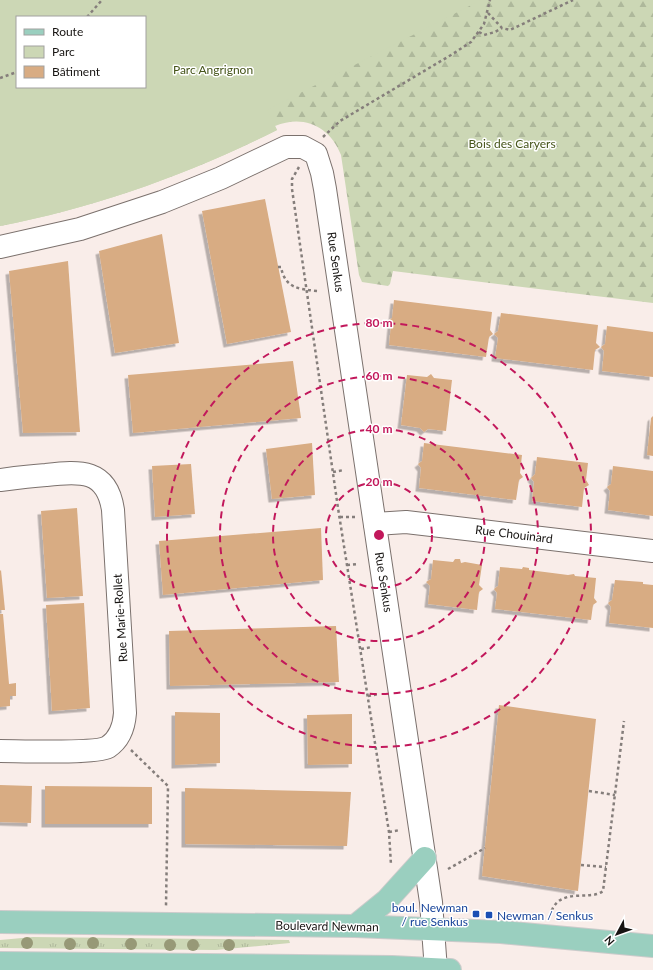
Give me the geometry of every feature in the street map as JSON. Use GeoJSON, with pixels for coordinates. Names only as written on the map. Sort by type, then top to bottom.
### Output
{"type":"FeatureCollection","features":[{"type":"Feature","properties":{"kind":"main road"},"geometry":{"type":"LineString","coordinates":[[355,926],[387,900],[425,858]]}},
{"type":"Feature","properties":{"kind":"main road","name":"Boulevard Newman"},"geometry":{"type":"LineString","coordinates":[[0,922],[355,926],[500,932],[653,946]]}},
{"type":"Feature","properties":{"kind":"main road"},"geometry":{"type":"LineString","coordinates":[[0,963],[123,967],[441,970]]}},
{"type":"Feature","properties":{"kind":"street"},"geometry":{"type":"LineString","coordinates":[[0,247],[46,238],[106,221],[162,202],[245,167],[286,147],[319,142]]}},
{"type":"Feature","properties":{"kind":"street","name":"Rue Senkus"},"geometry":{"type":"LineString","coordinates":[[319,142],[318,158],[323,179],[441,970]]}},
{"type":"Feature","properties":{"kind":"street","name":"Rue Marie-Rollet"},"geometry":{"type":"LineString","coordinates":[[0,480],[75,472],[91,475],[96,478],[104,485],[109,493],[113,518],[126,713],[124,726],[117,739],[101,750],[0,751]]}},
{"type":"Feature","properties":{"kind":"street","name":"Rue Chouinard"},"geometry":{"type":"LineString","coordinates":[[375,524],[406,522],[653,551]]}},
{"type":"Feature","properties":{"kind":"path"},"geometry":{"type":"LineString","coordinates":[[88,16],[102,0]]}},
{"type":"Feature","properties":{"kind":"path"},"geometry":{"type":"LineString","coordinates":[[319,142],[340,121],[471,42],[479,32],[488,13],[490,0]]}},
{"type":"Feature","properties":{"kind":"path"},"geometry":{"type":"LineString","coordinates":[[488,13],[502,28],[510,30],[573,0]]}},
{"type":"Feature","properties":{"kind":"path"},"geometry":{"type":"LineString","coordinates":[[479,32],[484,35],[502,28]]}},
{"type":"Feature","properties":{"kind":"path"},"geometry":{"type":"LineString","coordinates":[[0,78],[16,72]]}},
{"type":"Feature","properties":{"kind":"path"},"geometry":{"type":"LineString","coordinates":[[294,174],[292,189],[347,565],[389,832],[392,858],[391,871]]}},
{"type":"Feature","properties":{"kind":"path"},"geometry":{"type":"LineString","coordinates":[[278,267],[281,267],[284,277],[290,286],[317,291]]}},
{"type":"Feature","properties":{"kind":"path"},"geometry":{"type":"LineString","coordinates":[[333,472],[344,470]]}},
{"type":"Feature","properties":{"kind":"path"},"geometry":{"type":"LineString","coordinates":[[340,517],[352,517]]}},
{"type":"Feature","properties":{"kind":"path"},"geometry":{"type":"LineString","coordinates":[[347,565],[358,564]]}},
{"type":"Feature","properties":{"kind":"path"},"geometry":{"type":"LineString","coordinates":[[361,649],[372,647]]}},
{"type":"Feature","properties":{"kind":"path"},"geometry":{"type":"LineString","coordinates":[[368,696],[379,694]]}},
{"type":"Feature","properties":{"kind":"path"},"geometry":{"type":"LineString","coordinates":[[549,919],[554,905],[559,902],[578,894],[595,895],[603,891],[624,721]]}},
{"type":"Feature","properties":{"kind":"path"},"geometry":{"type":"LineString","coordinates":[[130,748],[168,786],[166,906]]}},
{"type":"Feature","properties":{"kind":"path"},"geometry":{"type":"LineString","coordinates":[[588,790],[615,795]]}},
{"type":"Feature","properties":{"kind":"path"},"geometry":{"type":"LineString","coordinates":[[389,832],[401,830]]}},
{"type":"Feature","properties":{"kind":"path"},"geometry":{"type":"LineString","coordinates":[[448,869],[485,848]]}},
{"type":"Feature","properties":{"kind":"path"},"geometry":{"type":"LineString","coordinates":[[581,865],[606,867]]}},
{"type":"Feature","properties":{"kind":"green space","name":"Bois des Caryers"},"geometry":{"type":"Polygon","coordinates":[[[0,0],[653,0],[653,303],[393,271],[390,284],[388,286],[362,282],[359,275],[341,155],[336,145],[323,130],[305,122],[296,121],[275,126],[277,130],[244,146],[142,188],[36,219],[0,226],[0,0]]]}},
{"type":"Feature","properties":{"kind":"green space","name":"Parc Angrignon"},"geometry":{"type":"Polygon","coordinates":[[[0,0],[481,0],[267,110],[277,130],[210,161],[142,188],[36,219],[0,226],[0,0]]]}},
{"type":"Feature","properties":{"kind":"green space"},"geometry":{"type":"Polygon","coordinates":[[[33,937],[289,940],[290,943],[216,950],[0,948],[0,940],[33,937]]]}},
{"type":"Feature","properties":{"kind":"building"},"geometry":{"type":"Polygon","coordinates":[[[265,199],[291,332],[227,344],[202,211],[265,199]]]}},
{"type":"Feature","properties":{"kind":"building"},"geometry":{"type":"Polygon","coordinates":[[[162,234],[179,343],[115,353],[99,251],[162,234]]]}},
{"type":"Feature","properties":{"kind":"building"},"geometry":{"type":"Polygon","coordinates":[[[68,261],[80,432],[23,433],[9,271],[68,261]]]}},
{"type":"Feature","properties":{"kind":"building"},"geometry":{"type":"Polygon","coordinates":[[[394,300],[492,312],[490,330],[493,334],[489,337],[486,357],[389,345],[391,325],[388,321],[392,318],[394,300]]]}},
{"type":"Feature","properties":{"kind":"building"},"geometry":{"type":"Polygon","coordinates":[[[501,313],[598,325],[596,343],[600,347],[595,350],[593,370],[495,358],[498,338],[494,334],[498,331],[501,313]]]}},
{"type":"Feature","properties":{"kind":"building"},"geometry":{"type":"Polygon","coordinates":[[[607,326],[653,332],[653,377],[602,371],[604,351],[601,347],[605,344],[607,326]]]}},
{"type":"Feature","properties":{"kind":"building"},"geometry":{"type":"Polygon","coordinates":[[[293,361],[301,418],[133,433],[128,375],[293,361]]]}},
{"type":"Feature","properties":{"kind":"building"},"geometry":{"type":"Polygon","coordinates":[[[431,374],[434,378],[452,380],[446,431],[428,429],[424,432],[420,428],[401,425],[407,375],[427,377],[431,374]]]}},
{"type":"Feature","properties":{"kind":"building"},"geometry":{"type":"Polygon","coordinates":[[[653,416],[653,456],[647,455],[651,418],[653,416]]]}},
{"type":"Feature","properties":{"kind":"building"},"geometry":{"type":"Polygon","coordinates":[[[312,443],[315,495],[272,499],[266,449],[312,443]]]}},
{"type":"Feature","properties":{"kind":"building"},"geometry":{"type":"Polygon","coordinates":[[[424,443],[522,455],[520,473],[523,477],[519,480],[516,500],[419,488],[421,468],[418,464],[422,461],[424,443]]]}},
{"type":"Feature","properties":{"kind":"building"},"geometry":{"type":"Polygon","coordinates":[[[537,457],[588,463],[586,480],[589,485],[584,488],[582,507],[532,501],[534,482],[531,478],[535,474],[537,457]]]}},
{"type":"Feature","properties":{"kind":"building"},"geometry":{"type":"Polygon","coordinates":[[[191,464],[195,514],[155,517],[152,466],[191,464]]]}},
{"type":"Feature","properties":{"kind":"building"},"geometry":{"type":"Polygon","coordinates":[[[613,466],[653,471],[653,516],[608,510],[610,491],[607,487],[611,484],[613,466]]]}},
{"type":"Feature","properties":{"kind":"building"},"geometry":{"type":"Polygon","coordinates":[[[77,508],[83,596],[47,598],[41,511],[77,508]]]}},
{"type":"Feature","properties":{"kind":"building"},"geometry":{"type":"Polygon","coordinates":[[[321,528],[323,580],[163,595],[159,541],[321,528]]]}},
{"type":"Feature","properties":{"kind":"building"},"geometry":{"type":"Polygon","coordinates":[[[455,559],[460,559],[461,563],[465,562],[482,565],[479,585],[483,589],[479,592],[477,610],[428,604],[430,586],[426,582],[431,579],[433,560],[453,562],[455,559]]]}},
{"type":"Feature","properties":{"kind":"building"},"geometry":{"type":"Polygon","coordinates":[[[500,567],[522,569],[523,567],[529,568],[529,570],[568,575],[574,574],[575,576],[596,578],[594,598],[597,602],[593,605],[591,620],[495,609],[497,593],[494,589],[498,586],[500,567]]]}},
{"type":"Feature","properties":{"kind":"building"},"geometry":{"type":"Polygon","coordinates":[[[1,570],[5,610],[0,610],[1,570]]]}},
{"type":"Feature","properties":{"kind":"building"},"geometry":{"type":"Polygon","coordinates":[[[615,580],[643,582],[643,584],[653,585],[653,628],[609,623],[611,607],[608,603],[612,600],[615,580]]]}},
{"type":"Feature","properties":{"kind":"building"},"geometry":{"type":"Polygon","coordinates":[[[84,603],[90,708],[52,711],[46,605],[84,603]]]}},
{"type":"Feature","properties":{"kind":"building"},"geometry":{"type":"Polygon","coordinates":[[[0,614],[3,614],[9,684],[16,683],[16,696],[10,696],[10,706],[0,707],[0,614]]]}},
{"type":"Feature","properties":{"kind":"building"},"geometry":{"type":"Polygon","coordinates":[[[336,626],[339,682],[170,686],[169,631],[336,626]]]}},
{"type":"Feature","properties":{"kind":"building"},"geometry":{"type":"Polygon","coordinates":[[[499,705],[596,719],[578,891],[482,876],[499,705]]]}},
{"type":"Feature","properties":{"kind":"building"},"geometry":{"type":"Polygon","coordinates":[[[175,712],[220,713],[220,763],[175,765],[175,712]]]}},
{"type":"Feature","properties":{"kind":"building"},"geometry":{"type":"Polygon","coordinates":[[[352,714],[352,764],[308,765],[307,715],[352,714]]]}},
{"type":"Feature","properties":{"kind":"building"},"geometry":{"type":"Polygon","coordinates":[[[0,785],[32,786],[31,823],[0,822],[0,785]]]}},
{"type":"Feature","properties":{"kind":"building"},"geometry":{"type":"Polygon","coordinates":[[[45,786],[152,787],[152,824],[45,824],[45,786]]]}},
{"type":"Feature","properties":{"kind":"building"},"geometry":{"type":"Polygon","coordinates":[[[185,788],[351,792],[347,846],[185,844],[185,788]]]}},
{"type":"Feature","properties":{"kind":"place","name":"boul. Newman / rue Senkus"},"geometry":{"type":"Point","coordinates":[476,914]}},
{"type":"Feature","properties":{"kind":"place","name":"Newman / Senkus"},"geometry":{"type":"Point","coordinates":[489,915]}}]}
